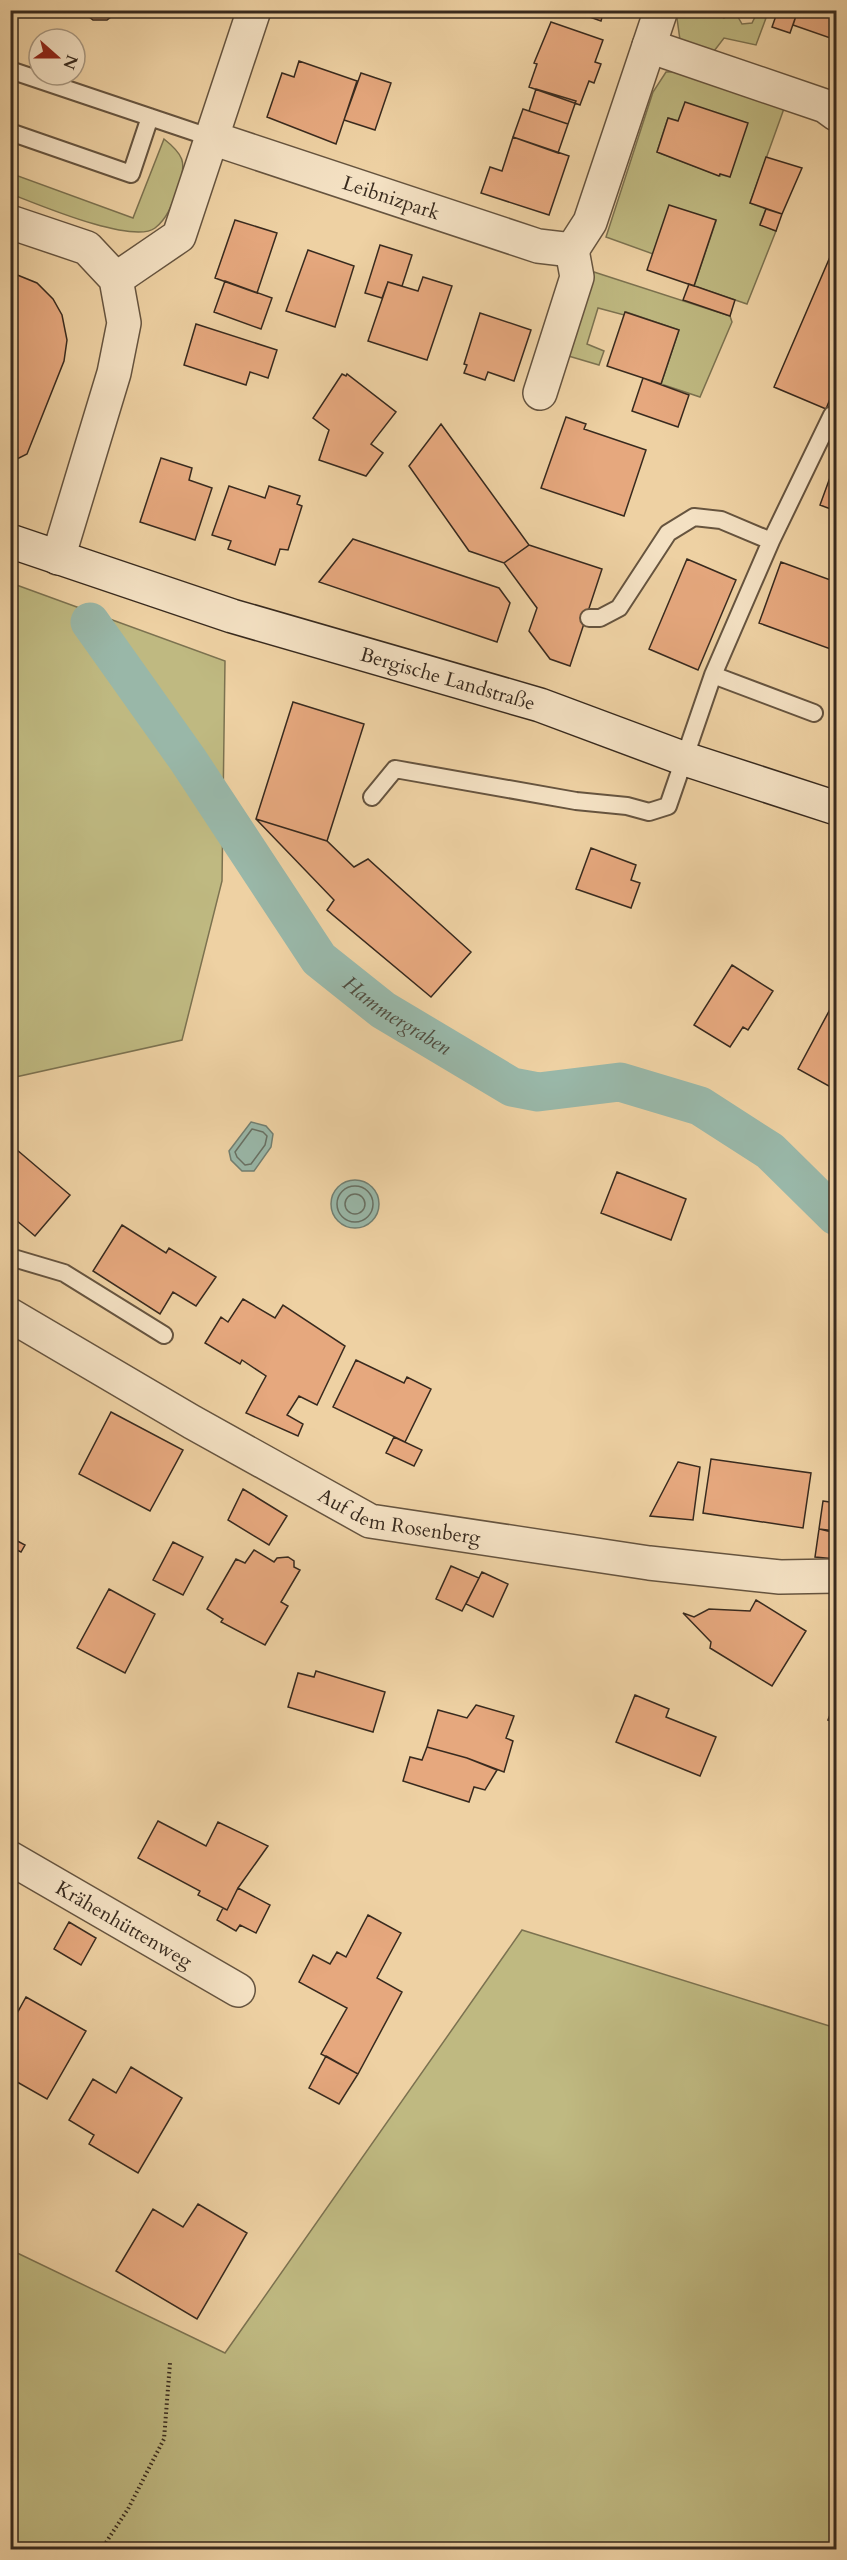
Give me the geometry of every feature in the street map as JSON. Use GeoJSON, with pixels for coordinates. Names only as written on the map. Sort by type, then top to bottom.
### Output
{"type":"FeatureCollection","features":[{"type":"Feature","properties":{"kind":"street"},"geometry":{"type":"LineString","coordinates":[[116,279],[178,236],[254,10]]}},
{"type":"Feature","properties":{"kind":"street"},"geometry":{"type":"LineString","coordinates":[[540,393],[577,277],[572,250],[590,222],[661,10]]}},
{"type":"Feature","properties":{"kind":"street"},"geometry":{"type":"LineString","coordinates":[[649,46],[825,106],[837,114]]}},
{"type":"Feature","properties":{"kind":"street","name":"Leibnizpark"},"geometry":{"type":"LineString","coordinates":[[212,138],[538,246],[572,250]]}},
{"type":"Feature","properties":{"kind":"street"},"geometry":{"type":"LineString","coordinates":[[10,222],[87,248],[116,279],[124,323],[114,373],[58,558]]}},
{"type":"Feature","properties":{"kind":"street","name":"Bergische Landstraße"},"geometry":{"type":"LineString","coordinates":[[10,542],[232,616],[540,705],[685,759],[837,808]]}},
{"type":"Feature","properties":{"kind":"street","name":"Auf dem Rosenberg"},"geometry":{"type":"LineString","coordinates":[[10,1315],[192,1422],[370,1521],[649,1563],[780,1577],[837,1576]]}},
{"type":"Feature","properties":{"kind":"street","name":"Krähenhüttenweg"},"geometry":{"type":"LineString","coordinates":[[10,1858],[238,1990]]}},
{"type":"Feature","properties":{"kind":"lane","name":"Leibnizpark"},"geometry":{"type":"LineString","coordinates":[[10,70],[212,138]]}},
{"type":"Feature","properties":{"kind":"lane"},"geometry":{"type":"LineString","coordinates":[[10,132],[131,174],[150,117]]}},
{"type":"Feature","properties":{"kind":"lane"},"geometry":{"type":"LineString","coordinates":[[372,797],[395,769],[576,801],[627,806],[649,812],[668,806],[713,675],[771,541],[832,415],[837,417]]}},
{"type":"Feature","properties":{"kind":"lane"},"geometry":{"type":"LineString","coordinates":[[589,618],[600,618],[619,608],[668,533],[694,517],[721,520],[771,541]]}},
{"type":"Feature","properties":{"kind":"lane"},"geometry":{"type":"LineString","coordinates":[[713,675],[814,713]]}},
{"type":"Feature","properties":{"kind":"lane"},"geometry":{"type":"LineString","coordinates":[[10,1257],[64,1274],[164,1335]]}},
{"type":"Feature","properties":{"kind":"path"},"geometry":{"type":"LineString","coordinates":[[101,2550],[128,2510],[164,2439],[170,2363]]}},
{"type":"Feature","properties":{"kind":"shaded area"},"geometry":{"type":"Polygon","coordinates":[[[676,11],[713,11],[724,18],[730,14],[738,17],[742,24],[752,23],[756,15],[766,18],[756,45],[724,38],[711,55],[680,40],[676,11]]]}},
{"type":"Feature","properties":{"kind":"shaded area"},"geometry":{"type":"Polygon","coordinates":[[[694,71],[786,103],[750,203],[766,209],[760,224],[776,231],[747,304],[694,286],[716,221],[653,254],[606,237],[653,92],[666,72],[694,71]],[[668,118],[657,152],[720,176],[720,174],[678,121],[668,118]]]}},
{"type":"Feature","properties":{"kind":"shaded area"},"geometry":{"type":"Polygon","coordinates":[[[164,139],[179,154],[183,170],[164,219],[155,228],[144,232],[127,231],[84,221],[11,194],[10,173],[133,218],[164,139]]]}},
{"type":"Feature","properties":{"kind":"shaded area"},"geometry":{"type":"Polygon","coordinates":[[[594,272],[730,316],[732,322],[700,397],[661,384],[679,330],[626,312],[624,315],[598,308],[587,344],[604,351],[599,365],[565,355],[594,272]]]}},
{"type":"Feature","properties":{"kind":"shaded area"},"geometry":{"type":"Polygon","coordinates":[[[11,583],[225,661],[222,881],[182,1040],[11,1078],[11,583]]]}},
{"type":"Feature","properties":{"kind":"shaded area"},"geometry":{"type":"Polygon","coordinates":[[[522,1930],[836,2028],[836,2549],[11,2549],[11,2250],[225,2353],[522,1930]]]}},
{"type":"Feature","properties":{"kind":"water"},"geometry":{"type":"Polygon","coordinates":[[[251,1122],[266,1126],[273,1134],[271,1147],[254,1171],[242,1171],[231,1160],[229,1151],[251,1122]]]}},
{"type":"Feature","properties":{"kind":"water"},"geometry":{"type":"Polygon","coordinates":[[[355,1180],[372,1187],[379,1204],[372,1221],[355,1228],[338,1221],[331,1204],[338,1187],[355,1180]]]}},
{"type":"Feature","properties":{"kind":"building"},"geometry":{"type":"Polygon","coordinates":[[[80,10],[120,10],[107,20],[93,20],[80,10]]]}},
{"type":"Feature","properties":{"kind":"building"},"geometry":{"type":"Polygon","coordinates":[[[570,10],[604,10],[601,21],[570,10]]]}},
{"type":"Feature","properties":{"kind":"building"},"geometry":{"type":"Polygon","coordinates":[[[778,10],[798,10],[790,33],[772,27],[778,10]]]}},
{"type":"Feature","properties":{"kind":"building"},"geometry":{"type":"Polygon","coordinates":[[[798,10],[836,10],[836,40],[793,25],[798,10]]]}},
{"type":"Feature","properties":{"kind":"building"},"geometry":{"type":"Polygon","coordinates":[[[551,22],[603,40],[595,62],[601,64],[594,83],[589,81],[580,105],[529,87],[537,64],[534,63],[551,22]]]}},
{"type":"Feature","properties":{"kind":"building"},"geometry":{"type":"Polygon","coordinates":[[[299,61],[357,81],[336,144],[267,117],[282,73],[294,77],[299,61]]]}},
{"type":"Feature","properties":{"kind":"building"},"geometry":{"type":"Polygon","coordinates":[[[361,73],[391,83],[375,130],[344,120],[361,73]]]}},
{"type":"Feature","properties":{"kind":"building"},"geometry":{"type":"Polygon","coordinates":[[[536,89],[576,101],[568,124],[529,111],[536,89]]]}},
{"type":"Feature","properties":{"kind":"building"},"geometry":{"type":"Polygon","coordinates":[[[685,102],[748,123],[730,177],[720,174],[719,176],[657,152],[668,118],[678,121],[685,102]]]}},
{"type":"Feature","properties":{"kind":"building"},"geometry":{"type":"Polygon","coordinates":[[[523,109],[568,124],[558,153],[513,137],[523,109]]]}},
{"type":"Feature","properties":{"kind":"building"},"geometry":{"type":"Polygon","coordinates":[[[513,137],[569,156],[549,215],[481,193],[490,167],[502,171],[513,137]]]}},
{"type":"Feature","properties":{"kind":"building"},"geometry":{"type":"Polygon","coordinates":[[[766,157],[802,168],[782,214],[750,203],[766,157]]]}},
{"type":"Feature","properties":{"kind":"building"},"geometry":{"type":"Polygon","coordinates":[[[669,205],[716,220],[694,286],[647,270],[669,205]]]}},
{"type":"Feature","properties":{"kind":"building"},"geometry":{"type":"Polygon","coordinates":[[[766,209],[782,214],[776,231],[760,225],[766,209]]]}},
{"type":"Feature","properties":{"kind":"building"},"geometry":{"type":"Polygon","coordinates":[[[235,220],[277,233],[257,293],[215,278],[235,220]]]}},
{"type":"Feature","properties":{"kind":"building"},"geometry":{"type":"Polygon","coordinates":[[[836,243],[836,384],[826,409],[774,387],[836,243]]]}},
{"type":"Feature","properties":{"kind":"building"},"geometry":{"type":"Polygon","coordinates":[[[380,245],[412,255],[402,286],[388,282],[382,298],[365,293],[380,245]]]}},
{"type":"Feature","properties":{"kind":"building"},"geometry":{"type":"Polygon","coordinates":[[[308,250],[354,266],[335,327],[286,311],[308,250]]]}},
{"type":"Feature","properties":{"kind":"building"},"geometry":{"type":"Polygon","coordinates":[[[10,272],[37,283],[53,299],[62,315],[67,340],[64,361],[27,454],[17,459],[10,459],[10,272]]]}},
{"type":"Feature","properties":{"kind":"building"},"geometry":{"type":"Polygon","coordinates":[[[423,277],[452,286],[427,360],[368,341],[388,282],[418,291],[423,277]]]}},
{"type":"Feature","properties":{"kind":"building"},"geometry":{"type":"Polygon","coordinates":[[[225,281],[272,298],[261,329],[214,312],[225,281]]]}},
{"type":"Feature","properties":{"kind":"building"},"geometry":{"type":"Polygon","coordinates":[[[689,284],[735,300],[730,316],[683,300],[689,284]]]}},
{"type":"Feature","properties":{"kind":"building"},"geometry":{"type":"Polygon","coordinates":[[[625,312],[679,330],[661,384],[607,366],[625,312]]]}},
{"type":"Feature","properties":{"kind":"building"},"geometry":{"type":"Polygon","coordinates":[[[480,313],[531,330],[514,381],[488,372],[485,380],[464,373],[467,365],[464,364],[480,313]]]}},
{"type":"Feature","properties":{"kind":"building"},"geometry":{"type":"Polygon","coordinates":[[[196,324],[277,350],[268,378],[250,372],[246,385],[184,365],[196,324]]]}},
{"type":"Feature","properties":{"kind":"building"},"geometry":{"type":"Polygon","coordinates":[[[342,374],[346,376],[347,374],[396,412],[371,444],[383,453],[366,476],[319,460],[329,430],[313,418],[342,374]]]}},
{"type":"Feature","properties":{"kind":"building"},"geometry":{"type":"Polygon","coordinates":[[[643,378],[689,395],[678,427],[632,411],[643,378]]]}},
{"type":"Feature","properties":{"kind":"building"},"geometry":{"type":"Polygon","coordinates":[[[566,417],[586,424],[584,429],[646,450],[624,516],[541,488],[566,417]]]}},
{"type":"Feature","properties":{"kind":"building"},"geometry":{"type":"Polygon","coordinates":[[[441,424],[529,545],[504,563],[469,551],[409,466],[441,424]]]}},
{"type":"Feature","properties":{"kind":"building"},"geometry":{"type":"Polygon","coordinates":[[[161,458],[192,468],[189,480],[212,488],[195,540],[140,522],[161,458]]]}},
{"type":"Feature","properties":{"kind":"building"},"geometry":{"type":"Polygon","coordinates":[[[836,461],[836,511],[820,505],[836,461]]]}},
{"type":"Feature","properties":{"kind":"building"},"geometry":{"type":"Polygon","coordinates":[[[229,486],[265,498],[269,486],[300,496],[297,504],[302,506],[288,550],[280,549],[275,565],[228,549],[231,541],[212,535],[229,486]]]}},
{"type":"Feature","properties":{"kind":"building"},"geometry":{"type":"Polygon","coordinates":[[[353,539],[499,588],[510,603],[497,642],[319,582],[353,539]]]}},
{"type":"Feature","properties":{"kind":"building"},"geometry":{"type":"Polygon","coordinates":[[[529,545],[602,569],[570,666],[550,659],[529,631],[537,608],[504,563],[529,545]]]}},
{"type":"Feature","properties":{"kind":"building"},"geometry":{"type":"Polygon","coordinates":[[[687,559],[736,580],[698,670],[649,649],[687,559]]]}},
{"type":"Feature","properties":{"kind":"building"},"geometry":{"type":"Polygon","coordinates":[[[781,562],[836,582],[836,651],[759,623],[781,562]]]}},
{"type":"Feature","properties":{"kind":"building"},"geometry":{"type":"Polygon","coordinates":[[[293,702],[364,724],[327,841],[256,819],[293,702]]]}},
{"type":"Feature","properties":{"kind":"building"},"geometry":{"type":"Polygon","coordinates":[[[256,819],[327,841],[354,867],[368,859],[471,952],[431,997],[327,910],[334,900],[256,819]]]}},
{"type":"Feature","properties":{"kind":"building"},"geometry":{"type":"Polygon","coordinates":[[[591,848],[636,865],[631,880],[640,883],[631,908],[576,889],[591,848]]]}},
{"type":"Feature","properties":{"kind":"building"},"geometry":{"type":"Polygon","coordinates":[[[732,965],[773,991],[748,1030],[743,1027],[730,1047],[694,1025],[732,965]]]}},
{"type":"Feature","properties":{"kind":"building"},"geometry":{"type":"Polygon","coordinates":[[[836,1001],[836,1090],[798,1069],[836,1001]]]}},
{"type":"Feature","properties":{"kind":"building"},"geometry":{"type":"Polygon","coordinates":[[[10,1144],[70,1195],[35,1236],[10,1215],[10,1144]]]}},
{"type":"Feature","properties":{"kind":"building"},"geometry":{"type":"Polygon","coordinates":[[[617,1172],[686,1199],[671,1240],[601,1213],[617,1172]]]}},
{"type":"Feature","properties":{"kind":"building"},"geometry":{"type":"Polygon","coordinates":[[[122,1225],[166,1253],[169,1248],[216,1277],[196,1306],[173,1292],[160,1314],[93,1271],[122,1225]]]}},
{"type":"Feature","properties":{"kind":"building"},"geometry":{"type":"Polygon","coordinates":[[[243,1299],[275,1318],[283,1305],[345,1346],[317,1405],[299,1396],[287,1415],[303,1424],[298,1436],[246,1413],[266,1376],[242,1360],[240,1364],[205,1343],[221,1317],[228,1322],[243,1299]]]}},
{"type":"Feature","properties":{"kind":"building"},"geometry":{"type":"Polygon","coordinates":[[[356,1360],[404,1383],[407,1377],[431,1389],[405,1442],[333,1407],[356,1360]]]}},
{"type":"Feature","properties":{"kind":"building"},"geometry":{"type":"Polygon","coordinates":[[[111,1412],[183,1450],[150,1511],[79,1474],[111,1412]]]}},
{"type":"Feature","properties":{"kind":"building"},"geometry":{"type":"Polygon","coordinates":[[[394,1437],[422,1450],[414,1466],[386,1453],[394,1437]]]}},
{"type":"Feature","properties":{"kind":"building"},"geometry":{"type":"Polygon","coordinates":[[[711,1459],[811,1473],[803,1528],[703,1513],[711,1459]]]}},
{"type":"Feature","properties":{"kind":"building"},"geometry":{"type":"Polygon","coordinates":[[[678,1462],[700,1467],[693,1520],[650,1516],[678,1462]]]}},
{"type":"Feature","properties":{"kind":"building"},"geometry":{"type":"Polygon","coordinates":[[[243,1489],[287,1516],[269,1545],[228,1520],[243,1489]]]}},
{"type":"Feature","properties":{"kind":"building"},"geometry":{"type":"Polygon","coordinates":[[[823,1501],[836,1503],[836,1533],[819,1529],[823,1501]]]}},
{"type":"Feature","properties":{"kind":"building"},"geometry":{"type":"Polygon","coordinates":[[[819,1529],[835,1531],[836,1559],[815,1557],[819,1529]]]}},
{"type":"Feature","properties":{"kind":"building"},"geometry":{"type":"Polygon","coordinates":[[[10,1537],[25,1545],[21,1552],[15,1549],[10,1557],[10,1537]]]}},
{"type":"Feature","properties":{"kind":"building"},"geometry":{"type":"Polygon","coordinates":[[[173,1542],[203,1557],[183,1595],[153,1580],[173,1542]]]}},
{"type":"Feature","properties":{"kind":"building"},"geometry":{"type":"Polygon","coordinates":[[[254,1550],[274,1562],[277,1558],[288,1557],[294,1561],[294,1567],[300,1570],[281,1602],[288,1606],[265,1645],[221,1622],[223,1619],[207,1609],[236,1559],[245,1563],[254,1550]]]}},
{"type":"Feature","properties":{"kind":"building"},"geometry":{"type":"Polygon","coordinates":[[[451,1566],[479,1578],[462,1611],[436,1599],[451,1566]]]}},
{"type":"Feature","properties":{"kind":"building"},"geometry":{"type":"Polygon","coordinates":[[[482,1572],[508,1584],[493,1617],[466,1604],[482,1572]]]}},
{"type":"Feature","properties":{"kind":"building"},"geometry":{"type":"Polygon","coordinates":[[[109,1589],[155,1614],[125,1673],[77,1648],[109,1589]]]}},
{"type":"Feature","properties":{"kind":"building"},"geometry":{"type":"Polygon","coordinates":[[[756,1600],[806,1631],[772,1686],[710,1648],[711,1642],[683,1613],[694,1617],[709,1609],[750,1611],[756,1600]]]}},
{"type":"Feature","properties":{"kind":"building"},"geometry":{"type":"Polygon","coordinates":[[[316,1671],[385,1692],[373,1732],[288,1707],[298,1673],[314,1677],[316,1671]]]}},
{"type":"Feature","properties":{"kind":"building"},"geometry":{"type":"Polygon","coordinates":[[[635,1695],[669,1709],[666,1717],[716,1737],[700,1776],[616,1742],[635,1695]]]}},
{"type":"Feature","properties":{"kind":"building"},"geometry":{"type":"Polygon","coordinates":[[[836,1699],[836,1723],[828,1720],[836,1699]]]}},
{"type":"Feature","properties":{"kind":"building"},"geometry":{"type":"Polygon","coordinates":[[[476,1705],[514,1716],[506,1738],[513,1741],[504,1772],[467,1758],[427,1747],[438,1710],[467,1718],[476,1705]]]}},
{"type":"Feature","properties":{"kind":"building"},"geometry":{"type":"Polygon","coordinates":[[[427,1747],[467,1758],[497,1770],[485,1790],[474,1787],[469,1802],[403,1781],[410,1757],[422,1760],[427,1747]]]}},
{"type":"Feature","properties":{"kind":"building"},"geometry":{"type":"Polygon","coordinates":[[[158,1821],[206,1846],[218,1822],[268,1846],[238,1888],[227,1910],[198,1895],[200,1891],[138,1858],[158,1821]]]}},
{"type":"Feature","properties":{"kind":"building"},"geometry":{"type":"Polygon","coordinates":[[[238,1888],[270,1905],[256,1933],[240,1925],[236,1931],[217,1920],[223,1908],[227,1910],[238,1888]]]}},
{"type":"Feature","properties":{"kind":"building"},"geometry":{"type":"Polygon","coordinates":[[[368,1915],[401,1933],[377,1978],[402,1992],[358,2074],[321,2054],[347,2008],[299,1982],[313,1955],[330,1964],[337,1952],[346,1957],[368,1915]]]}},
{"type":"Feature","properties":{"kind":"building"},"geometry":{"type":"Polygon","coordinates":[[[69,1922],[96,1938],[81,1965],[54,1949],[69,1922]]]}},
{"type":"Feature","properties":{"kind":"building"},"geometry":{"type":"Polygon","coordinates":[[[26,1997],[86,2031],[47,2099],[10,2078],[10,2026],[26,1997]]]}},
{"type":"Feature","properties":{"kind":"building"},"geometry":{"type":"Polygon","coordinates":[[[326,2056],[358,2074],[339,2104],[309,2088],[326,2056]]]}},
{"type":"Feature","properties":{"kind":"building"},"geometry":{"type":"Polygon","coordinates":[[[131,2067],[182,2098],[138,2173],[89,2144],[94,2135],[69,2120],[93,2079],[116,2093],[131,2067]]]}},
{"type":"Feature","properties":{"kind":"building"},"geometry":{"type":"Polygon","coordinates":[[[198,2204],[247,2233],[197,2319],[116,2271],[153,2209],[183,2227],[198,2204]]]}},
{"type":"Feature","properties":{"kind":"waterway","name":"Hammergraben"},"geometry":{"type":"LineString","coordinates":[[90,622],[188,760],[319,959],[383,1010],[512,1087],[538,1092],[620,1082],[700,1106],[770,1151],[836,1216]]}}]}
